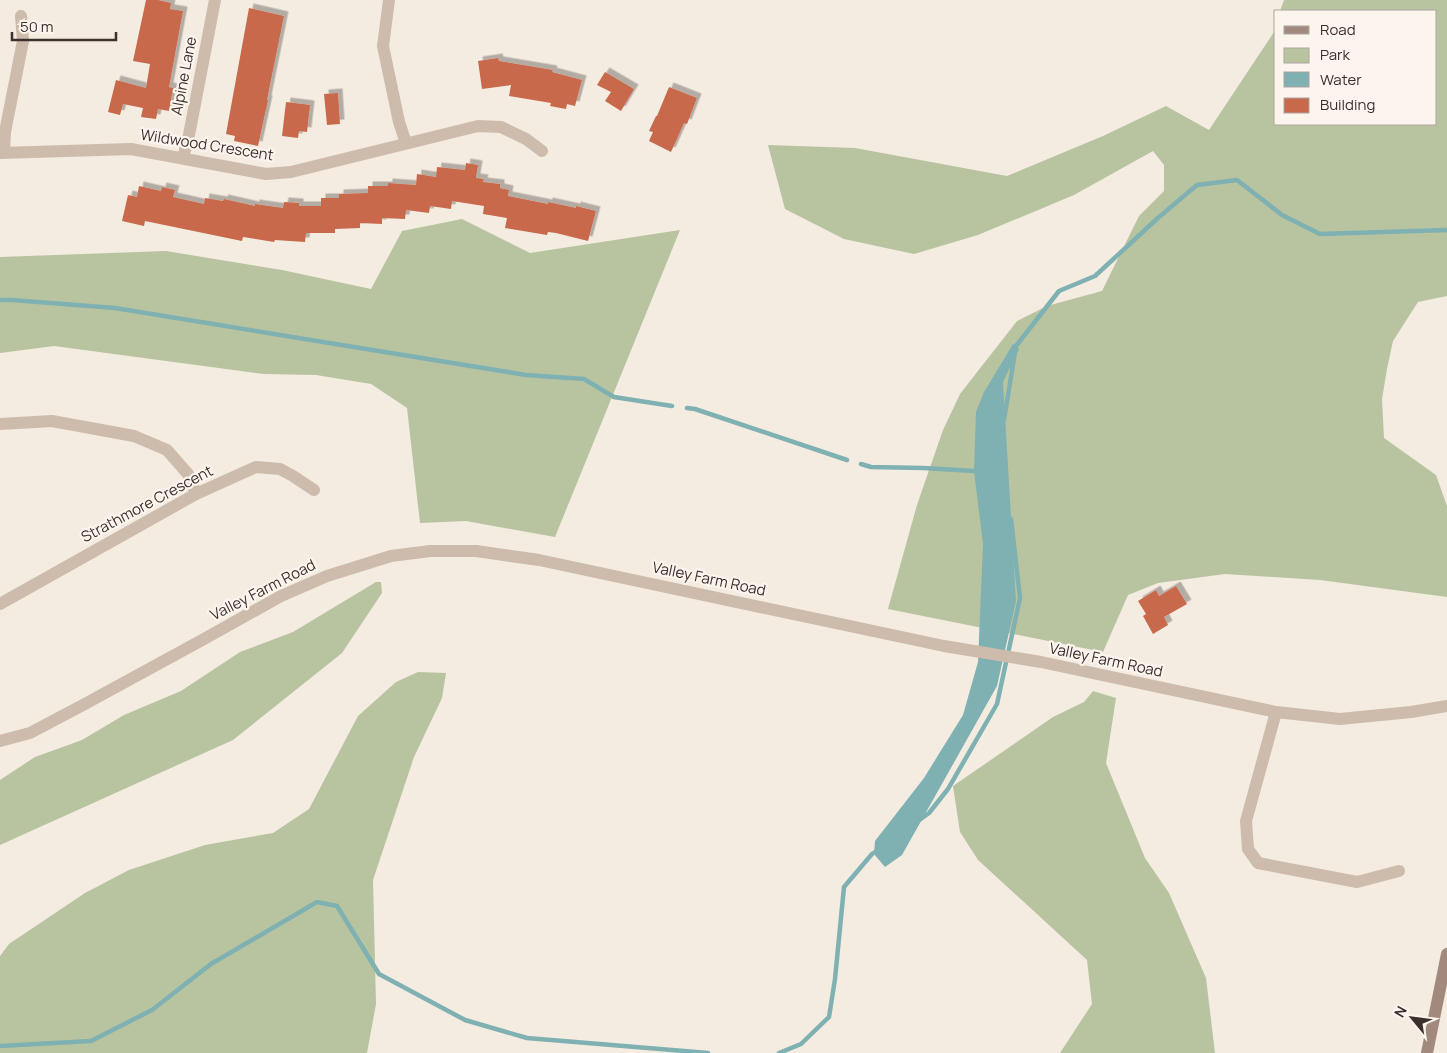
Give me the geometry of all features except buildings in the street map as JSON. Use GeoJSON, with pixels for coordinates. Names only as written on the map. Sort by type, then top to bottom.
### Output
{"type":"FeatureCollection","features":[{"type":"Feature","properties":{"kind":"main road"},"geometry":{"type":"LineString","coordinates":[[1427,1053],[1447,954]]}},
{"type":"Feature","properties":{"kind":"street","name":"Alpine Lane"},"geometry":{"type":"LineString","coordinates":[[183,158],[216,0]]}},
{"type":"Feature","properties":{"kind":"street"},"geometry":{"type":"LineString","coordinates":[[389,0],[382,46],[399,122],[406,143]]}},
{"type":"Feature","properties":{"kind":"street"},"geometry":{"type":"LineString","coordinates":[[2,153],[23,41],[21,16]]}},
{"type":"Feature","properties":{"kind":"street","name":"Wildwood Crescent"},"geometry":{"type":"LineString","coordinates":[[2,153],[131,149],[266,174],[291,172],[478,126],[501,127],[526,138],[542,151]]}},
{"type":"Feature","properties":{"kind":"street"},"geometry":{"type":"LineString","coordinates":[[0,424],[52,421],[134,436],[168,450],[188,474],[196,494]]}},
{"type":"Feature","properties":{"kind":"street","name":"Strathmore Crescent"},"geometry":{"type":"LineString","coordinates":[[0,604],[196,494],[256,467],[280,469],[314,490]]}},
{"type":"Feature","properties":{"kind":"street","name":"Valley Farm Road"},"geometry":{"type":"LineString","coordinates":[[0,741],[30,732],[83,705],[281,596],[327,576],[391,556],[430,551],[476,551],[539,560],[944,646],[1041,662],[1276,712],[1340,719],[1411,712],[1447,706]]}},
{"type":"Feature","properties":{"kind":"street"},"geometry":{"type":"LineString","coordinates":[[1276,712],[1246,822],[1248,849],[1258,863],[1357,882],[1399,871]]}},
{"type":"Feature","properties":{"kind":"green space"},"geometry":{"type":"Polygon","coordinates":[[[1284,0],[1447,0],[1447,296],[1418,302],[1393,341],[1382,399],[1384,438],[1436,475],[1447,506],[1447,597],[1320,580],[1225,574],[1158,583],[1128,595],[1103,652],[888,609],[917,505],[943,430],[960,394],[1017,321],[1047,306],[1102,291],[1139,216],[1164,191],[1164,165],[1153,151],[1074,195],[978,235],[914,254],[844,239],[785,209],[768,145],[855,148],[1007,176],[1103,136],[1166,106],[1209,130],[1274,32],[1274,125],[1437,125],[1437,10],[1280,10],[1284,0]]]}},
{"type":"Feature","properties":{"kind":"green space"},"geometry":{"type":"Polygon","coordinates":[[[462,219],[530,253],[680,230],[555,537],[466,521],[420,523],[407,408],[371,384],[316,375],[264,374],[54,346],[0,353],[0,257],[166,251],[282,270],[371,289],[402,231],[462,219]]]}},
{"type":"Feature","properties":{"kind":"green space"},"geometry":{"type":"Polygon","coordinates":[[[376,582],[381,582],[382,593],[342,653],[233,740],[0,845],[0,780],[35,757],[82,740],[124,715],[181,691],[240,652],[293,632],[376,582]]]}},
{"type":"Feature","properties":{"kind":"green space"},"geometry":{"type":"Polygon","coordinates":[[[418,672],[446,673],[442,698],[414,757],[373,880],[376,1004],[367,1053],[0,1053],[0,956],[9,944],[85,893],[129,870],[205,845],[273,833],[309,809],[358,716],[396,682],[418,672]]]}},
{"type":"Feature","properties":{"kind":"green space"},"geometry":{"type":"Polygon","coordinates":[[[1093,691],[1116,698],[1106,763],[1145,858],[1169,893],[1206,978],[1215,1053],[1060,1053],[1092,1004],[1087,960],[978,860],[960,832],[953,786],[1053,717],[1084,702],[1093,691]]]}},
{"type":"Feature","properties":{"kind":"water"},"geometry":{"type":"Polygon","coordinates":[[[1013,344],[1019,349],[1003,382],[1016,601],[997,686],[902,855],[885,867],[874,854],[875,841],[924,778],[963,715],[978,662],[983,544],[974,471],[976,412],[984,392],[1013,344]]]}},
{"type":"Feature","properties":{"kind":"waterway"},"geometry":{"type":"LineString","coordinates":[[1004,420],[1016,346],[1059,291],[1095,276],[1197,185],[1237,180],[1282,215],[1320,234],[1447,230]]}},
{"type":"Feature","properties":{"kind":"waterway"},"geometry":{"type":"LineString","coordinates":[[0,300],[115,308],[526,375],[584,379],[614,397],[672,406]]}},
{"type":"Feature","properties":{"kind":"waterway"},"geometry":{"type":"LineString","coordinates":[[687,408],[695,409],[847,460]]}},
{"type":"Feature","properties":{"kind":"waterway"},"geometry":{"type":"LineString","coordinates":[[861,464],[871,467],[974,471]]}},
{"type":"Feature","properties":{"kind":"waterway"},"geometry":{"type":"LineString","coordinates":[[918,821],[929,813],[948,789],[997,704],[1020,598],[1011,519]]}},
{"type":"Feature","properties":{"kind":"waterway"},"geometry":{"type":"LineString","coordinates":[[779,1053],[801,1044],[829,1017],[835,979],[844,887],[872,854],[878,850]]}},
{"type":"Feature","properties":{"kind":"waterway"},"geometry":{"type":"LineString","coordinates":[[0,1046],[91,1041],[152,1010],[211,964],[317,902],[337,906],[379,974],[465,1020],[527,1038],[708,1053]]}}]}
